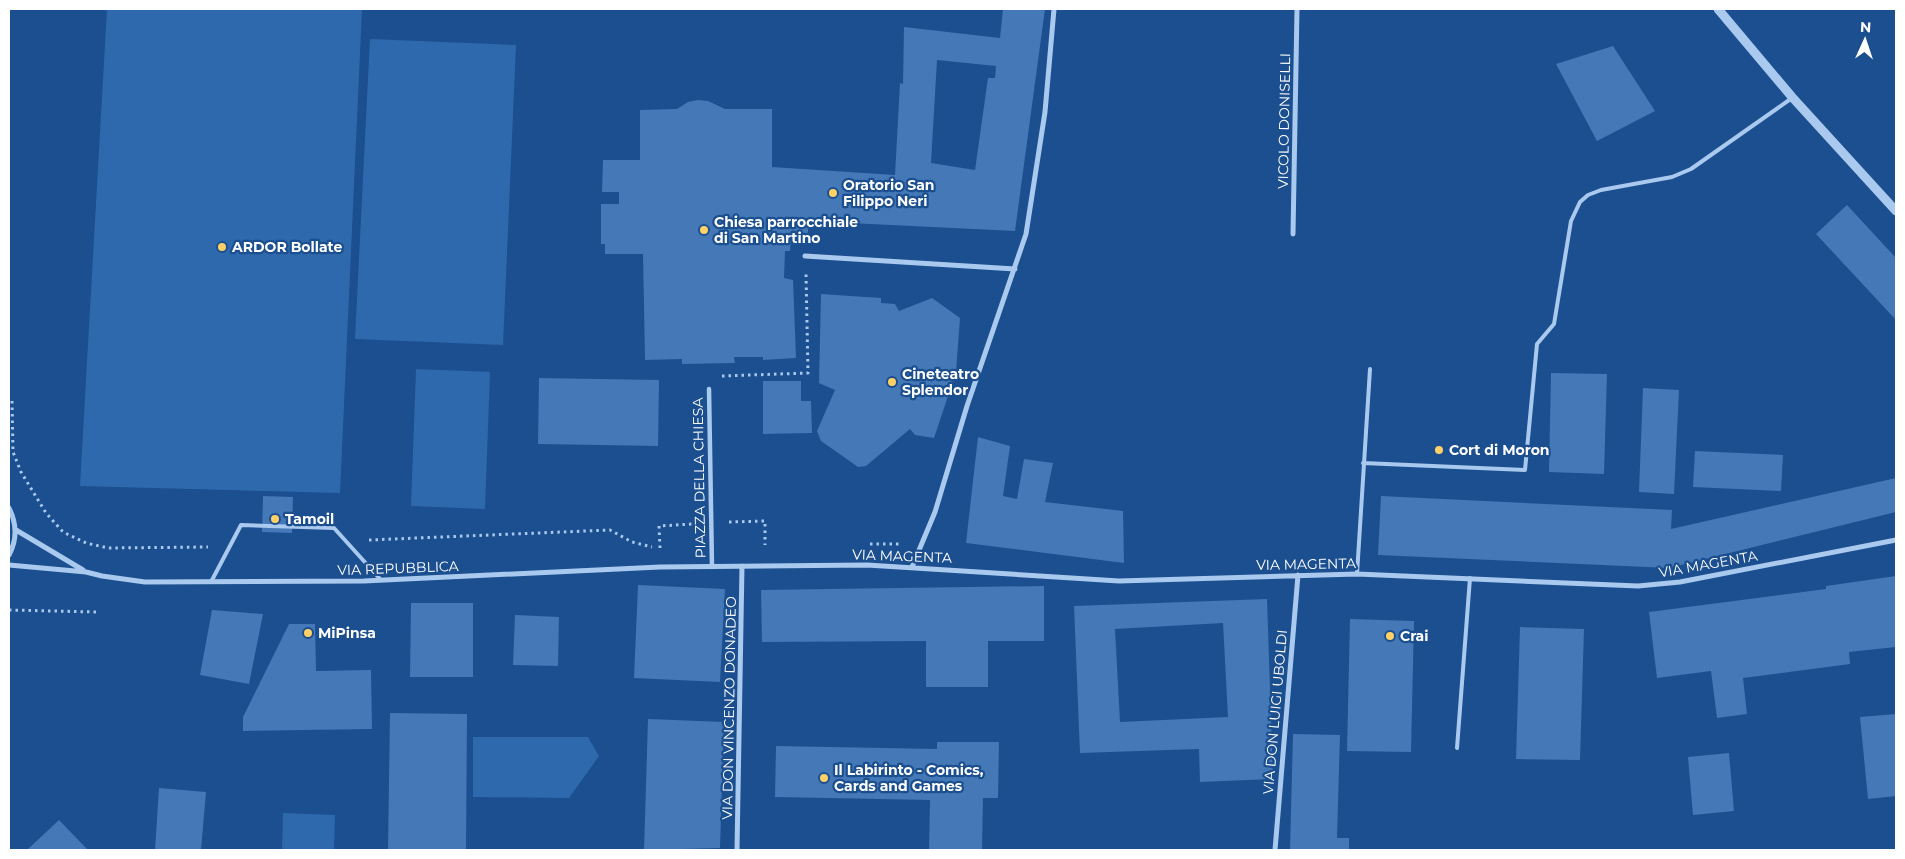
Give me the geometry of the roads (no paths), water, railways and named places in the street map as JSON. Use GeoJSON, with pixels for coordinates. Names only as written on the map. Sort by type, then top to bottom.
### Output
{"type":"FeatureCollection","features":[{"type":"Feature","properties":{"kind":"street"},"geometry":{"type":"LineString","coordinates":[[912,567],[934,512],[967,406],[1015,269],[1032,207],[1045,112],[1054,9]]}},
{"type":"Feature","properties":{"kind":"street","name":"VICOLO DONISELLI"},"geometry":{"type":"LineString","coordinates":[[1293,234],[1297,9]]}},
{"type":"Feature","properties":{"kind":"street"},"geometry":{"type":"LineString","coordinates":[[1718,9],[1792,97],[1896,211]]}},
{"type":"Feature","properties":{"kind":"street"},"geometry":{"type":"LineString","coordinates":[[805,256],[1015,269]]}},
{"type":"Feature","properties":{"kind":"street","name":"PIAZZA DELLA CHIESA"},"geometry":{"type":"LineString","coordinates":[[709,389],[712,566]]}},
{"type":"Feature","properties":{"kind":"street"},"geometry":{"type":"LineString","coordinates":[[9,508],[16,530],[9,556]]}},
{"type":"Feature","properties":{"kind":"street","name":"VIA REPUBBLICA"},"geometry":{"type":"LineString","coordinates":[[16,530],[86,572]]}},
{"type":"Feature","properties":{"kind":"street","name":"VIA MAGENTA"},"geometry":{"type":"LineString","coordinates":[[712,566],[912,567],[1120,581],[1357,574],[1660,585],[1896,540]]}},
{"type":"Feature","properties":{"kind":"street","name":"VIA REPUBBLICA"},"geometry":{"type":"LineString","coordinates":[[9,565],[86,572],[145,582],[382,580],[712,566]]}},
{"type":"Feature","properties":{"kind":"street","name":"VIA DON VINCENZO DONADEO"},"geometry":{"type":"LineString","coordinates":[[737,850],[742,566]]}},
{"type":"Feature","properties":{"kind":"street","name":"VIA DON LUIGI UBOLDI"},"geometry":{"type":"LineString","coordinates":[[1275,850],[1298,575]]}},
{"type":"Feature","properties":{"kind":"lane"},"geometry":{"type":"LineString","coordinates":[[1363,463],[1525,470],[1537,344],[1554,324],[1571,221],[1580,202],[1588,195],[1601,190],[1672,177],[1691,169],[1792,97]]}},
{"type":"Feature","properties":{"kind":"lane"},"geometry":{"type":"LineString","coordinates":[[1357,574],[1370,369]]}},
{"type":"Feature","properties":{"kind":"lane"},"geometry":{"type":"LineString","coordinates":[[211,582],[241,525],[334,528],[382,580]]}},
{"type":"Feature","properties":{"kind":"lane"},"geometry":{"type":"LineString","coordinates":[[1457,748],[1470,578]]}},
{"type":"Feature","properties":{"kind":"place","name":"Oratorio San Filippo Neri"},"geometry":{"type":"Point","coordinates":[833,193]}},
{"type":"Feature","properties":{"kind":"place","name":"Chiesa parrocchiale di San Martino"},"geometry":{"type":"Point","coordinates":[704,230]}},
{"type":"Feature","properties":{"kind":"place","name":"ARDOR Bollate"},"geometry":{"type":"Point","coordinates":[222,247]}},
{"type":"Feature","properties":{"kind":"place","name":"Cineteatro Splendor"},"geometry":{"type":"Point","coordinates":[892,382]}},
{"type":"Feature","properties":{"kind":"place","name":"Cort di Moron"},"geometry":{"type":"Point","coordinates":[1439,450]}},
{"type":"Feature","properties":{"kind":"place","name":"Tamoil"},"geometry":{"type":"Point","coordinates":[275,519]}},
{"type":"Feature","properties":{"kind":"place","name":"MiPinsa"},"geometry":{"type":"Point","coordinates":[308,633]}},
{"type":"Feature","properties":{"kind":"place","name":"Crai"},"geometry":{"type":"Point","coordinates":[1390,636]}},
{"type":"Feature","properties":{"kind":"place","name":"Il Labirinto - Comics, Cards and Games"},"geometry":{"type":"Point","coordinates":[824,778]}}]}
